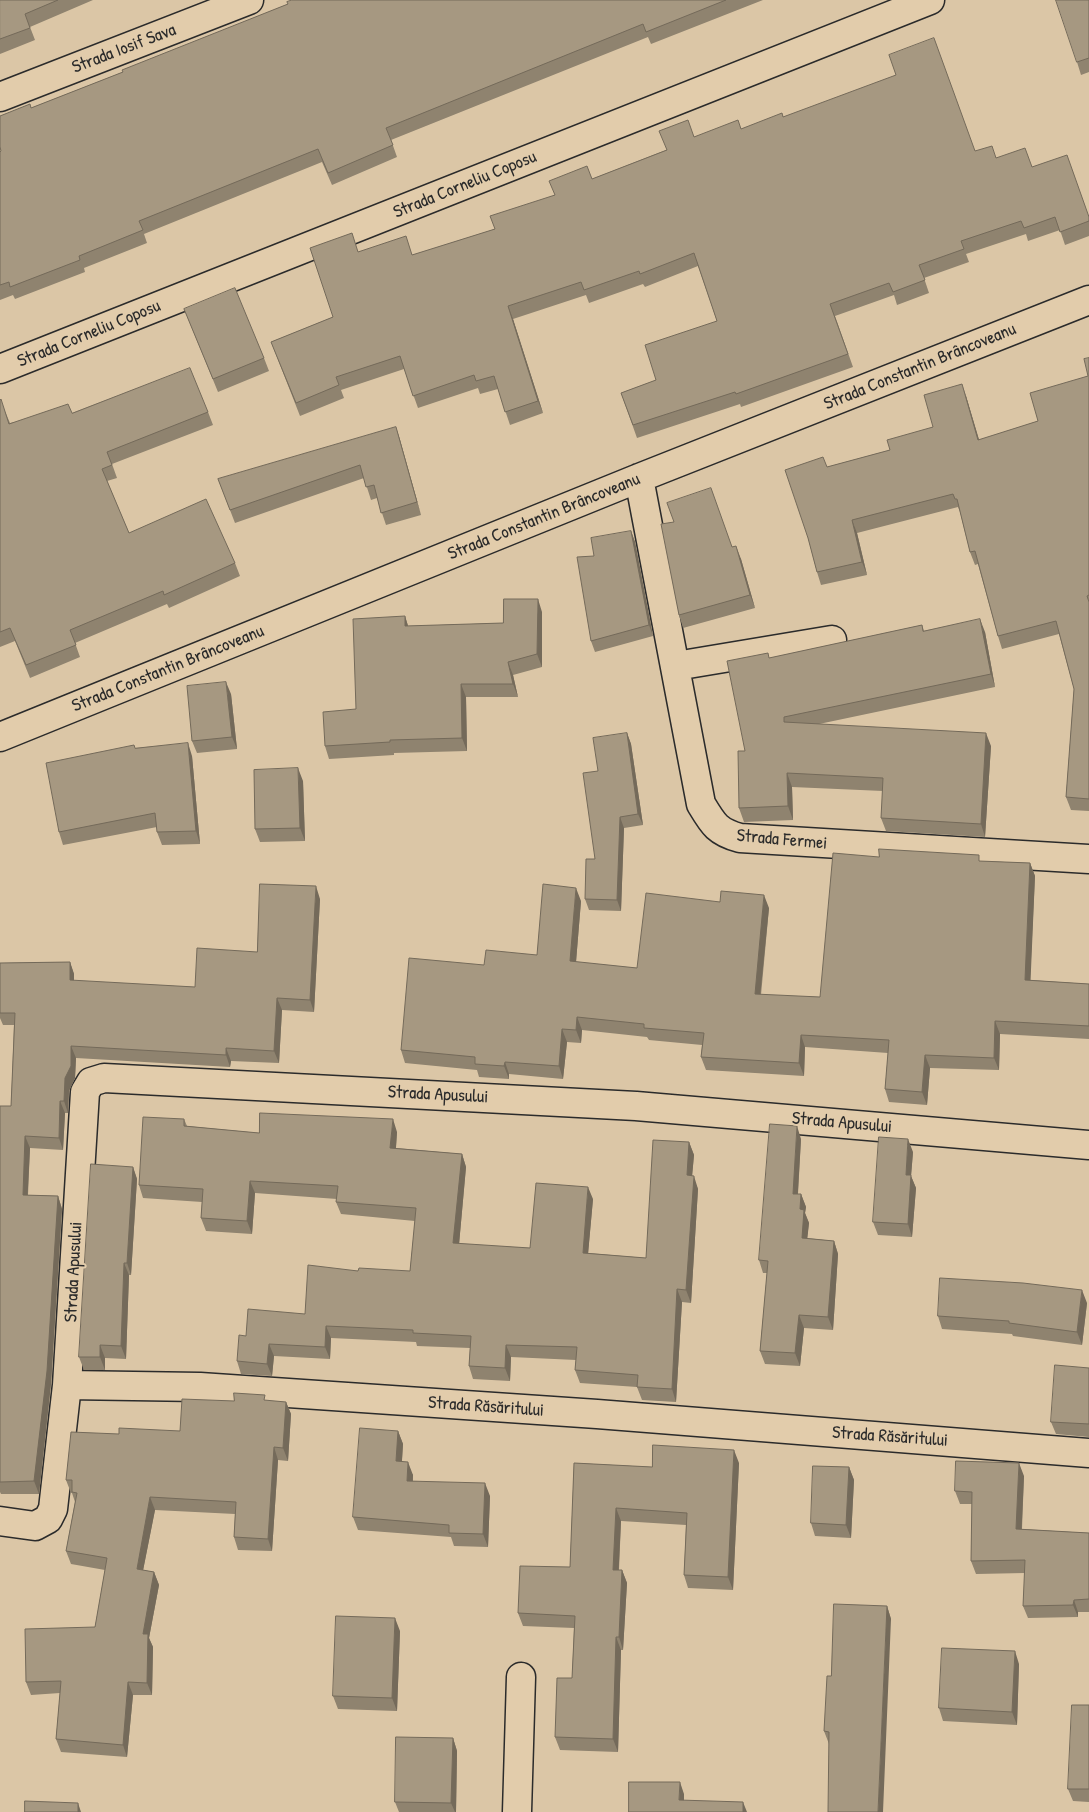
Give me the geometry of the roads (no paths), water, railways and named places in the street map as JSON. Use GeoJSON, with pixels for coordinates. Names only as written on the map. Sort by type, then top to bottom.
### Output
{"type":"FeatureCollection","features":[{"type":"Feature","properties":{"kind":"street","name":"Strada Iosif Sava"},"geometry":{"type":"LineString","coordinates":[[0,97],[249,0]]}},
{"type":"Feature","properties":{"kind":"street","name":"Strada Corneliu Coposu"},"geometry":{"type":"LineString","coordinates":[[0,370],[930,0]]}},
{"type":"Feature","properties":{"kind":"street","name":"Strada Constantin Brâncoveanu"},"geometry":{"type":"LineString","coordinates":[[0,737],[639,478],[1089,300]]}},
{"type":"Feature","properties":{"kind":"street","name":"Strada Fermei"},"geometry":{"type":"LineString","coordinates":[[639,478],[701,804],[711,821],[725,834],[740,838],[1089,859]]}},
{"type":"Feature","properties":{"kind":"street"},"geometry":{"type":"LineString","coordinates":[[676,666],[832,640]]}},
{"type":"Feature","properties":{"kind":"street","name":"Strada Apusului"},"geometry":{"type":"LineString","coordinates":[[67,1385],[85,1092],[91,1082],[104,1078],[636,1106],[1089,1145]]}},
{"type":"Feature","properties":{"kind":"street"},"geometry":{"type":"LineString","coordinates":[[0,1521],[35,1526],[48,1519],[53,1509],[67,1385]]}},
{"type":"Feature","properties":{"kind":"street","name":"Strada Răsăritului"},"geometry":{"type":"LineString","coordinates":[[67,1385],[200,1387],[597,1414],[1089,1452]]}},
{"type":"Feature","properties":{"kind":"street"},"geometry":{"type":"LineString","coordinates":[[517,1812],[521,1677]]}}]}
